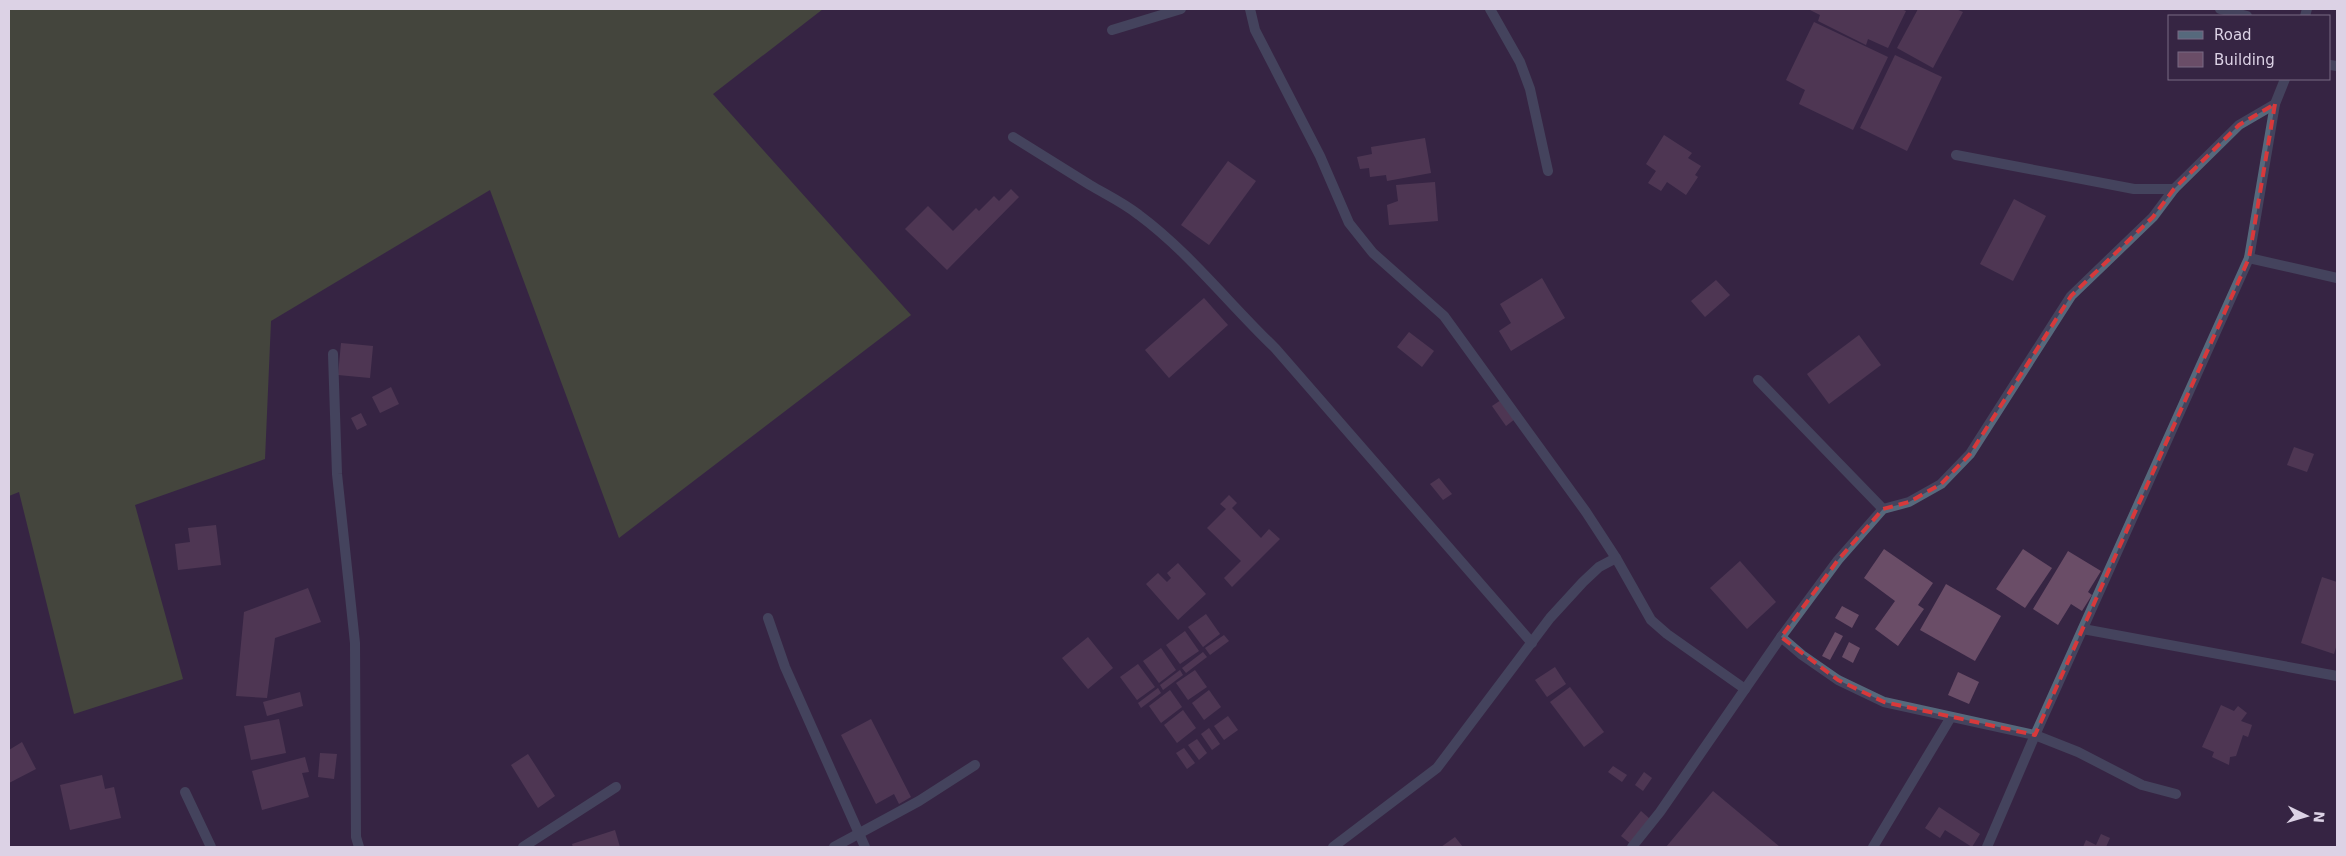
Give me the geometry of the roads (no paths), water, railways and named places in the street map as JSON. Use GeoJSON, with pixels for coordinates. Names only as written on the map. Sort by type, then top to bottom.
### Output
{"type":"FeatureCollection","features":[{"type":"Feature","properties":{"kind":"street"},"geometry":{"type":"LineString","coordinates":[[1112,30],[1181,9]]}},
{"type":"Feature","properties":{"kind":"street"},"geometry":{"type":"LineString","coordinates":[[1250,9],[1255,30],[1320,156],[1349,223],[1374,253],[1444,316],[1586,512],[1616,558],[1651,620],[1667,634],[1745,689]]}},
{"type":"Feature","properties":{"kind":"street"},"geometry":{"type":"LineString","coordinates":[[1490,9],[1520,62],[1530,89],[1548,171]]}},
{"type":"Feature","properties":{"kind":"street"},"geometry":{"type":"LineString","coordinates":[[2220,9],[2243,15]]}},
{"type":"Feature","properties":{"kind":"street"},"geometry":{"type":"LineString","coordinates":[[1987,847],[2035,734],[2249,258],[2275,104],[2285,80]]}},
{"type":"Feature","properties":{"kind":"street"},"geometry":{"type":"LineString","coordinates":[[1632,847],[1660,812],[1745,689],[1838,560],[1883,509],[1909,502],[1940,484],[1956,471],[1970,454],[2071,296],[2153,217],[2174,189],[2238,124],[2275,104]]}},
{"type":"Feature","properties":{"kind":"street"},"geometry":{"type":"LineString","coordinates":[[1013,137],[1091,185],[1116,198],[1141,216],[1199,268],[1249,324],[1275,348],[1532,643]]}},
{"type":"Feature","properties":{"kind":"street"},"geometry":{"type":"LineString","coordinates":[[1956,155],[2134,189],[2174,189]]}},
{"type":"Feature","properties":{"kind":"street"},"geometry":{"type":"LineString","coordinates":[[2249,258],[2337,278]]}},
{"type":"Feature","properties":{"kind":"street"},"geometry":{"type":"LineString","coordinates":[[332,354],[336,474],[355,643],[356,837],[359,847]]}},
{"type":"Feature","properties":{"kind":"street"},"geometry":{"type":"LineString","coordinates":[[1758,380],[1883,509]]}},
{"type":"Feature","properties":{"kind":"street"},"geometry":{"type":"LineString","coordinates":[[1333,847],[1437,768],[1550,618],[1583,582],[1599,568],[1616,558]]}},
{"type":"Feature","properties":{"kind":"street"},"geometry":{"type":"LineString","coordinates":[[768,618],[785,667],[858,833],[866,847]]}},
{"type":"Feature","properties":{"kind":"street"},"geometry":{"type":"LineString","coordinates":[[2083,629],[2337,676]]}},
{"type":"Feature","properties":{"kind":"street"},"geometry":{"type":"LineString","coordinates":[[1782,637],[1802,655],[1838,680],[1884,702],[2035,734],[2078,752],[2142,785],[2176,794]]}},
{"type":"Feature","properties":{"kind":"street"},"geometry":{"type":"LineString","coordinates":[[1873,847],[1952,717]]}},
{"type":"Feature","properties":{"kind":"street"},"geometry":{"type":"LineString","coordinates":[[834,847],[919,801],[975,765]]}},
{"type":"Feature","properties":{"kind":"street"},"geometry":{"type":"LineString","coordinates":[[523,847],[616,787]]}},
{"type":"Feature","properties":{"kind":"street"},"geometry":{"type":"LineString","coordinates":[[185,792],[211,847]]}}]}
